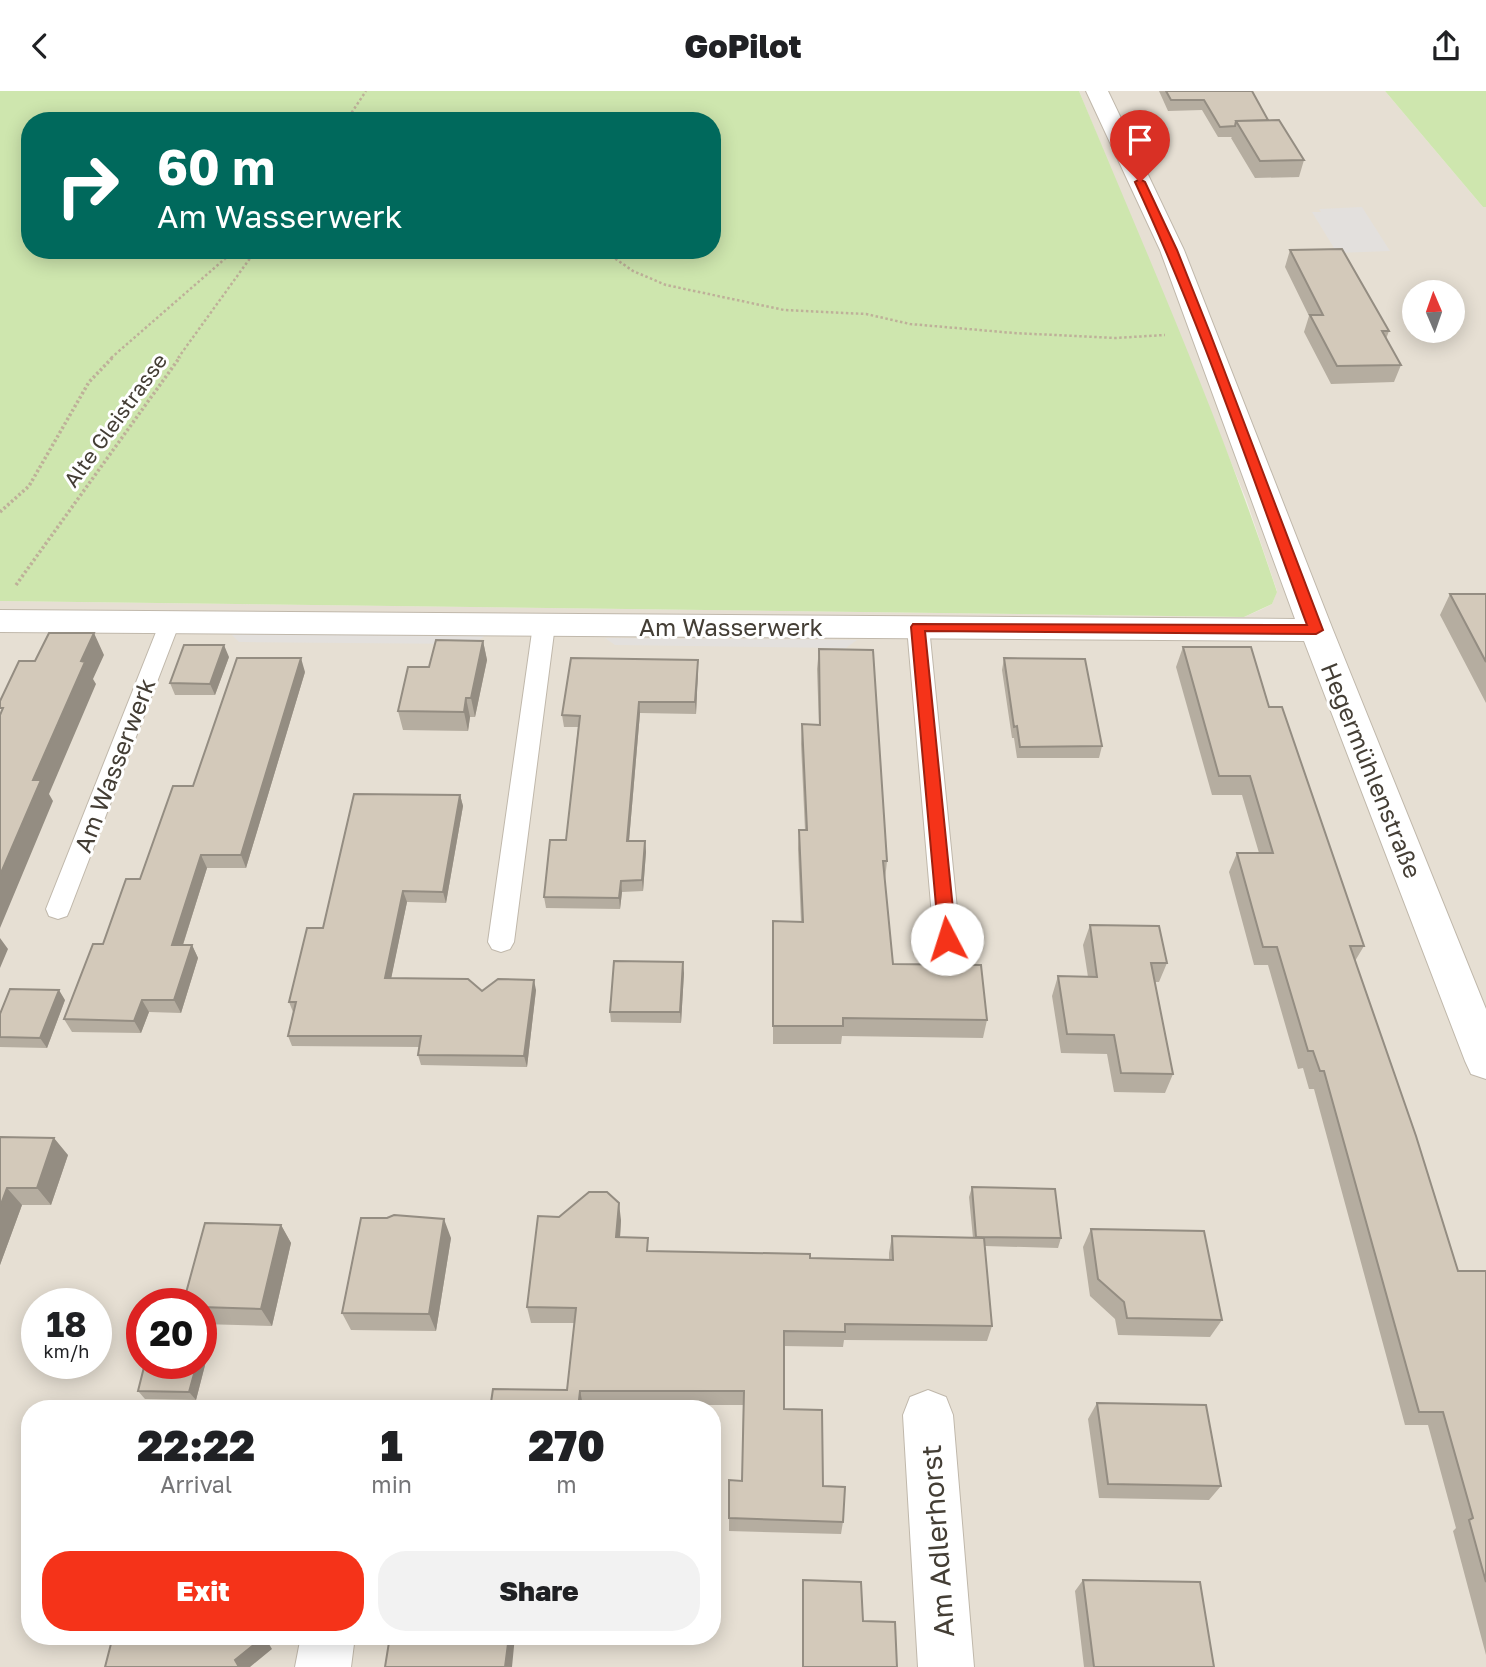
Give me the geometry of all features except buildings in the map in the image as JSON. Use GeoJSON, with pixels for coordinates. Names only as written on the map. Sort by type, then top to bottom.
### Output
{"type":"FeatureCollection","features":[{"type":"Feature","properties":{"kind":"street","name":"Hegermühlenstraße"},"geometry":{"type":"LineString","coordinates":[[1097,91],[1172,250],[1316,630],[1486,1061]]}},
{"type":"Feature","properties":{"kind":"street","name":"Am Wasserwerk"},"geometry":{"type":"LineString","coordinates":[[4,608],[170,622],[1316,630]]}},
{"type":"Feature","properties":{"kind":"street","name":"Am Adlerhorst"},"geometry":{"type":"LineString","coordinates":[[928,1415],[946,1667]]}},
{"type":"Feature","properties":{"kind":"street"},"geometry":{"type":"LineString","coordinates":[[323,1667],[327,1645]]}},
{"type":"Feature","properties":{"kind":"lane","name":"Am Wasserwerk"},"geometry":{"type":"LineString","coordinates":[[58,909],[170,622]]}},
{"type":"Feature","properties":{"kind":"lane"},"geometry":{"type":"LineString","coordinates":[[501,942],[544,625]]}},
{"type":"Feature","properties":{"kind":"lane"},"geometry":{"type":"LineString","coordinates":[[918,627],[947,939]]}},
{"type":"Feature","properties":{"kind":"path"},"geometry":{"type":"LineString","coordinates":[[352,112],[366,91]]}},
{"type":"Feature","properties":{"kind":"path"},"geometry":{"type":"LineString","coordinates":[[0,512],[29,486],[89,382],[116,353],[225,259]]}},
{"type":"Feature","properties":{"kind":"path","name":"Alte Gleistrasse"},"geometry":{"type":"LineString","coordinates":[[4,608],[250,259]]}},
{"type":"Feature","properties":{"kind":"path"},"geometry":{"type":"LineString","coordinates":[[616,259],[633,271],[666,285],[710,297],[784,310],[866,314],[910,324],[1115,338],[1205,333]]}},
{"type":"Feature","properties":{"kind":"shaded area"},"geometry":{"type":"Polygon","coordinates":[[[1079,91],[1385,91],[1483,207],[1486,207],[1486,1667],[0,1667],[0,601],[1244,617],[1272,604],[1277,591],[1246,499],[1079,91]]]}},
{"type":"Feature","properties":{"kind":"shaded area"},"geometry":{"type":"Polygon","coordinates":[[[1362,207],[1390,251],[1337,253],[1312,212],[1321,212],[1319,209],[1362,207]]]}},
{"type":"Feature","properties":{"kind":"shaded area"},"geometry":{"type":"Polygon","coordinates":[[[231,634],[485,636],[472,644],[239,642],[231,634]]]}},
{"type":"Feature","properties":{"kind":"shaded area"},"geometry":{"type":"Polygon","coordinates":[[[605,638],[857,640],[846,648],[615,645],[605,638]]]}},
{"type":"Feature","properties":{"kind":"green space"},"geometry":{"type":"Polygon","coordinates":[[[0,91],[1079,91],[1208,402],[1277,592],[1272,604],[1244,617],[0,601],[0,91]]]}},
{"type":"Feature","properties":{"kind":"green space"},"geometry":{"type":"Polygon","coordinates":[[[1385,91],[1486,91],[1486,207],[1483,207],[1385,91]]]}},
{"type":"Feature","properties":{"kind":"route"},"geometry":{"type":"LineString","coordinates":[[947,939],[918,627],[1316,630],[1205,333],[1172,250],[1140,182]]}}]}
